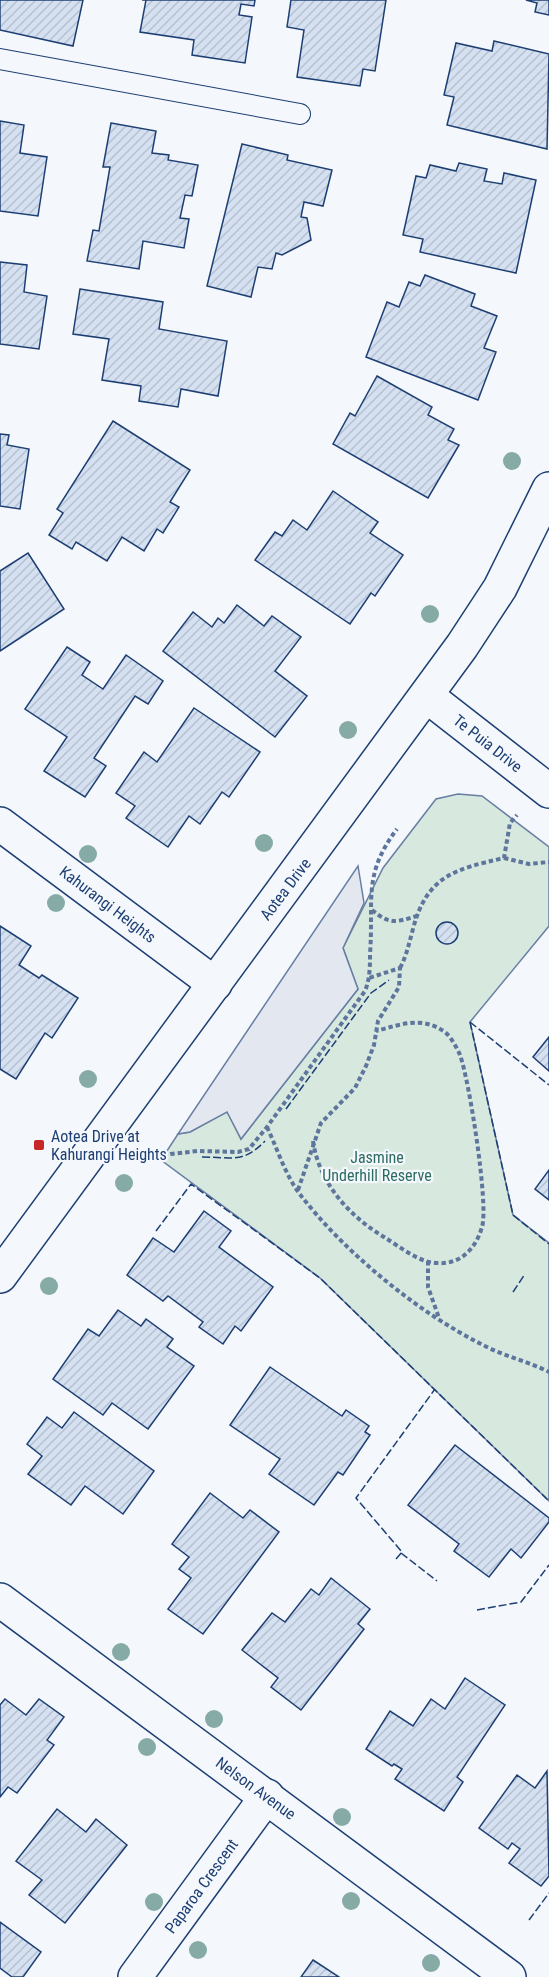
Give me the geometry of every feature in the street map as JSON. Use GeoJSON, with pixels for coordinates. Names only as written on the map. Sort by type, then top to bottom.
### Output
{"type":"FeatureCollection","features":[{"type":"Feature","properties":{"kind":"street","name":"Aotea Drive"},"geometry":{"type":"LineString","coordinates":[[0,1276],[427,696],[500,588],[549,489]]}},
{"type":"Feature","properties":{"kind":"street","name":"Te Puia Drive"},"geometry":{"type":"LineString","coordinates":[[427,696],[545,788]]}},
{"type":"Feature","properties":{"kind":"street","name":"Kahurangi Heights"},"geometry":{"type":"LineString","coordinates":[[0,824],[215,984]]}},
{"type":"Feature","properties":{"kind":"street","name":"Nelson Avenue"},"geometry":{"type":"LineString","coordinates":[[0,1600],[509,1977]]}},
{"type":"Feature","properties":{"kind":"street","name":"Paparoa Crescent"},"geometry":{"type":"LineString","coordinates":[[135,1977],[267,1796]]}},
{"type":"Feature","properties":{"kind":"lane"},"geometry":{"type":"LineString","coordinates":[[0,59],[300,114]]}},
{"type":"Feature","properties":{"kind":"path"},"geometry":{"type":"LineString","coordinates":[[504,858],[510,823],[545,788]]}},
{"type":"Feature","properties":{"kind":"path"},"geometry":{"type":"LineString","coordinates":[[156,1159],[171,1154],[198,1151],[238,1152],[249,1149],[267,1127],[365,991],[369,978],[375,865],[384,846],[397,829]]}},
{"type":"Feature","properties":{"kind":"path"},"geometry":{"type":"LineString","coordinates":[[298,1191],[313,1141],[321,1123],[355,1088],[366,1066],[378,1021],[399,987],[400,968],[410,949],[423,903],[442,878],[461,868],[504,858],[529,864],[549,862]]}},
{"type":"Feature","properties":{"kind":"path"},"geometry":{"type":"LineString","coordinates":[[372,910],[385,921],[399,921],[418,916]]}},
{"type":"Feature","properties":{"kind":"path"},"geometry":{"type":"LineString","coordinates":[[369,978],[400,968]]}},
{"type":"Feature","properties":{"kind":"path"},"geometry":{"type":"LineString","coordinates":[[313,1141],[316,1160],[347,1209],[376,1232],[436,1264],[458,1261],[475,1245],[483,1224],[481,1172],[460,1056],[448,1034],[428,1022],[411,1022],[376,1031]]}},
{"type":"Feature","properties":{"kind":"path"},"geometry":{"type":"LineString","coordinates":[[267,1127],[298,1191],[336,1235],[387,1280],[439,1319],[481,1345],[549,1372]]}},
{"type":"Feature","properties":{"kind":"path"},"geometry":{"type":"LineString","coordinates":[[428,1261],[429,1287],[439,1319]]}},
{"type":"Feature","properties":{"kind":"green space","name":"Jasmine Underhill Reserve"},"geometry":{"type":"Polygon","coordinates":[[[458,794],[482,796],[549,847],[549,926],[470,1022],[513,1215],[549,1243],[549,1501],[320,1278],[161,1160],[178,1134],[190,1132],[227,1111],[241,1139],[358,989],[343,948],[383,868],[436,799],[458,794]]]}},
{"type":"Feature","properties":{"kind":"shaded area"},"geometry":{"type":"Polygon","coordinates":[[[358,866],[364,903],[343,948],[358,989],[241,1139],[227,1112],[190,1132],[178,1134],[358,866]]]}},
{"type":"Feature","properties":{"kind":"building"},"geometry":{"type":"Polygon","coordinates":[[[0,0],[83,0],[73,46],[0,30],[0,0]]]}},
{"type":"Feature","properties":{"kind":"building"},"geometry":{"type":"Polygon","coordinates":[[[146,0],[255,0],[254,6],[241,4],[239,15],[252,17],[245,63],[192,55],[194,40],[140,32],[146,0]]]}},
{"type":"Feature","properties":{"kind":"building"},"geometry":{"type":"Polygon","coordinates":[[[291,0],[386,0],[375,71],[363,69],[360,86],[297,77],[304,30],[287,27],[291,0]]]}},
{"type":"Feature","properties":{"kind":"building"},"geometry":{"type":"Polygon","coordinates":[[[526,0],[549,0],[549,15],[535,12],[537,3],[526,0]]]}},
{"type":"Feature","properties":{"kind":"building"},"geometry":{"type":"Polygon","coordinates":[[[494,41],[549,54],[547,149],[447,125],[454,97],[444,95],[456,43],[492,51],[494,41]]]}},
{"type":"Feature","properties":{"kind":"building"},"geometry":{"type":"Polygon","coordinates":[[[0,121],[24,125],[20,153],[47,157],[38,216],[0,211],[0,121]]]}},
{"type":"Feature","properties":{"kind":"building"},"geometry":{"type":"Polygon","coordinates":[[[111,123],[156,131],[152,153],[169,155],[168,160],[198,165],[192,196],[185,195],[180,218],[189,219],[184,248],[143,241],[139,269],[87,261],[93,230],[99,231],[110,167],[103,167],[111,123]]]}},
{"type":"Feature","properties":{"kind":"building"},"geometry":{"type":"Polygon","coordinates":[[[242,144],[288,155],[287,160],[332,170],[323,206],[304,202],[301,217],[307,218],[311,240],[282,255],[276,253],[272,269],[258,267],[251,297],[207,286],[242,144]]]}},
{"type":"Feature","properties":{"kind":"building"},"geometry":{"type":"Polygon","coordinates":[[[459,163],[487,169],[484,181],[502,184],[504,173],[536,180],[516,273],[420,252],[423,239],[403,235],[416,176],[426,178],[430,165],[456,171],[459,163]]]}},
{"type":"Feature","properties":{"kind":"building"},"geometry":{"type":"Polygon","coordinates":[[[0,262],[27,265],[24,292],[47,296],[39,349],[0,344],[0,262]]]}},
{"type":"Feature","properties":{"kind":"building"},"geometry":{"type":"Polygon","coordinates":[[[425,275],[475,294],[471,306],[497,316],[484,348],[496,352],[478,400],[366,357],[387,302],[399,307],[409,282],[420,286],[425,275]]]}},
{"type":"Feature","properties":{"kind":"building"},"geometry":{"type":"Polygon","coordinates":[[[80,289],[163,302],[159,329],[227,341],[218,396],[181,389],[178,407],[139,401],[141,386],[102,380],[109,339],[73,334],[80,289]]]}},
{"type":"Feature","properties":{"kind":"building"},"geometry":{"type":"Polygon","coordinates":[[[377,376],[432,407],[428,415],[454,429],[448,440],[459,445],[428,498],[333,444],[350,413],[355,416],[377,376]]]}},
{"type":"Feature","properties":{"kind":"building"},"geometry":{"type":"Polygon","coordinates":[[[113,421],[190,470],[170,502],[179,507],[163,533],[157,529],[144,551],[122,537],[107,561],[76,542],[72,549],[49,535],[63,513],[57,509],[113,421]]]}},
{"type":"Feature","properties":{"kind":"building"},"geometry":{"type":"Polygon","coordinates":[[[0,434],[9,435],[7,445],[29,449],[20,509],[0,506],[0,434]]]}},
{"type":"Feature","properties":{"kind":"building"},"geometry":{"type":"Polygon","coordinates":[[[333,491],[378,522],[370,533],[403,555],[375,596],[371,593],[350,624],[255,560],[275,532],[282,536],[293,520],[307,530],[333,491]]]}},
{"type":"Feature","properties":{"kind":"building"},"geometry":{"type":"Polygon","coordinates":[[[28,553],[64,609],[0,651],[0,571],[28,553]]]}},
{"type":"Feature","properties":{"kind":"building"},"geometry":{"type":"Polygon","coordinates":[[[237,605],[264,626],[272,616],[301,637],[275,671],[307,696],[275,737],[163,651],[193,612],[212,627],[218,618],[224,623],[237,605]]]}},
{"type":"Feature","properties":{"kind":"building"},"geometry":{"type":"Polygon","coordinates":[[[67,647],[90,662],[82,675],[103,689],[126,655],[163,681],[148,704],[135,696],[94,758],[106,766],[85,797],[44,771],[67,737],[25,709],[67,647]]]}},
{"type":"Feature","properties":{"kind":"building"},"geometry":{"type":"Polygon","coordinates":[[[194,708],[260,752],[229,797],[222,792],[200,824],[189,816],[168,847],[126,818],[135,806],[116,793],[144,752],[157,762],[194,708]]]}},
{"type":"Feature","properties":{"kind":"building"},"geometry":{"type":"Polygon","coordinates":[[[447,922],[455,925],[458,933],[455,941],[447,944],[439,941],[436,933],[439,925],[447,922]]]}},
{"type":"Feature","properties":{"kind":"building"},"geometry":{"type":"Polygon","coordinates":[[[0,926],[31,946],[19,965],[39,978],[42,975],[78,998],[52,1038],[45,1033],[16,1079],[0,1069],[0,926]]]}},
{"type":"Feature","properties":{"kind":"building"},"geometry":{"type":"Polygon","coordinates":[[[549,1037],[549,1071],[533,1057],[549,1037]]]}},
{"type":"Feature","properties":{"kind":"building"},"geometry":{"type":"Polygon","coordinates":[[[549,1170],[549,1200],[535,1189],[549,1170]]]}},
{"type":"Feature","properties":{"kind":"building"},"geometry":{"type":"Polygon","coordinates":[[[204,1211],[231,1231],[219,1247],[273,1287],[241,1331],[235,1326],[223,1344],[199,1327],[203,1322],[168,1296],[163,1301],[127,1275],[153,1238],[174,1252],[204,1211]]]}},
{"type":"Feature","properties":{"kind":"building"},"geometry":{"type":"Polygon","coordinates":[[[118,1310],[141,1326],[146,1319],[173,1339],[167,1347],[194,1366],[148,1429],[112,1403],[103,1415],[53,1379],[88,1329],[99,1336],[118,1310]]]}},
{"type":"Feature","properties":{"kind":"building"},"geometry":{"type":"Polygon","coordinates":[[[270,1367],[342,1416],[346,1410],[369,1426],[365,1432],[370,1435],[343,1475],[338,1472],[314,1505],[269,1474],[280,1459],[230,1425],[270,1367]]]}},
{"type":"Feature","properties":{"kind":"building"},"geometry":{"type":"Polygon","coordinates":[[[74,1412],[154,1471],[123,1514],[85,1486],[71,1505],[28,1474],[42,1456],[27,1444],[47,1417],[62,1428],[74,1412]]]}},
{"type":"Feature","properties":{"kind":"building"},"geometry":{"type":"Polygon","coordinates":[[[455,1445],[549,1518],[549,1522],[521,1558],[511,1549],[489,1577],[454,1551],[459,1544],[408,1505],[455,1445]]]}},
{"type":"Feature","properties":{"kind":"building"},"geometry":{"type":"Polygon","coordinates":[[[210,1493],[243,1518],[250,1510],[279,1532],[203,1634],[168,1609],[191,1578],[179,1569],[189,1557],[172,1544],[210,1493]]]}},
{"type":"Feature","properties":{"kind":"building"},"geometry":{"type":"Polygon","coordinates":[[[331,1578],[370,1609],[358,1624],[364,1629],[301,1710],[271,1687],[278,1678],[242,1650],[272,1613],[285,1622],[311,1589],[319,1595],[331,1578]]]}},
{"type":"Feature","properties":{"kind":"building"},"geometry":{"type":"Polygon","coordinates":[[[465,1678],[505,1705],[457,1777],[463,1782],[444,1811],[395,1779],[402,1769],[394,1764],[392,1766],[366,1749],[390,1711],[413,1726],[431,1699],[445,1709],[465,1678]]]}},
{"type":"Feature","properties":{"kind":"building"},"geometry":{"type":"Polygon","coordinates":[[[5,1699],[26,1715],[39,1699],[64,1717],[47,1740],[54,1745],[17,1793],[8,1787],[0,1797],[0,1705],[5,1699]]]}},
{"type":"Feature","properties":{"kind":"building"},"geometry":{"type":"Polygon","coordinates":[[[547,1771],[549,1876],[541,1886],[509,1863],[520,1849],[512,1843],[508,1849],[479,1828],[517,1775],[535,1788],[547,1771]]]}},
{"type":"Feature","properties":{"kind":"building"},"geometry":{"type":"Polygon","coordinates":[[[57,1809],[86,1832],[96,1819],[127,1845],[65,1923],[29,1895],[42,1880],[16,1861],[57,1809]]]}},
{"type":"Feature","properties":{"kind":"building"},"geometry":{"type":"Polygon","coordinates":[[[0,1922],[41,1952],[23,1977],[12,1977],[0,1968],[0,1922]]]}},
{"type":"Feature","properties":{"kind":"building"},"geometry":{"type":"Polygon","coordinates":[[[313,1960],[339,1977],[301,1977],[313,1960]]]}},
{"type":"Feature","properties":{"kind":"fence"},"geometry":{"type":"LineString","coordinates":[[286,1109],[371,993],[389,980]]}},
{"type":"Feature","properties":{"kind":"fence"},"geometry":{"type":"LineString","coordinates":[[470,1022],[513,1215],[549,1244]]}},
{"type":"Feature","properties":{"kind":"fence"},"geometry":{"type":"LineString","coordinates":[[470,1022],[549,1085]]}},
{"type":"Feature","properties":{"kind":"fence"},"geometry":{"type":"LineString","coordinates":[[202,1157],[236,1158],[250,1153],[265,1141]]}},
{"type":"Feature","properties":{"kind":"fence"},"geometry":{"type":"LineString","coordinates":[[156,1231],[191,1184],[320,1278],[549,1501]]}},
{"type":"Feature","properties":{"kind":"fence"},"geometry":{"type":"LineString","coordinates":[[513,1292],[525,1274]]}},
{"type":"Feature","properties":{"kind":"fence"},"geometry":{"type":"LineString","coordinates":[[396,1559],[402,1552],[356,1498],[435,1389]]}},
{"type":"Feature","properties":{"kind":"fence"},"geometry":{"type":"LineString","coordinates":[[401,1553],[437,1581]]}},
{"type":"Feature","properties":{"kind":"fence"},"geometry":{"type":"LineString","coordinates":[[477,1610],[521,1602],[549,1565]]}},
{"type":"Feature","properties":{"kind":"fence"},"geometry":{"type":"LineString","coordinates":[[529,1920],[549,1893]]}},
{"type":"Feature","properties":{"kind":"place","name":"Aotea Drive at Kahurangi Heights"},"geometry":{"type":"Point","coordinates":[39,1145]}}]}
